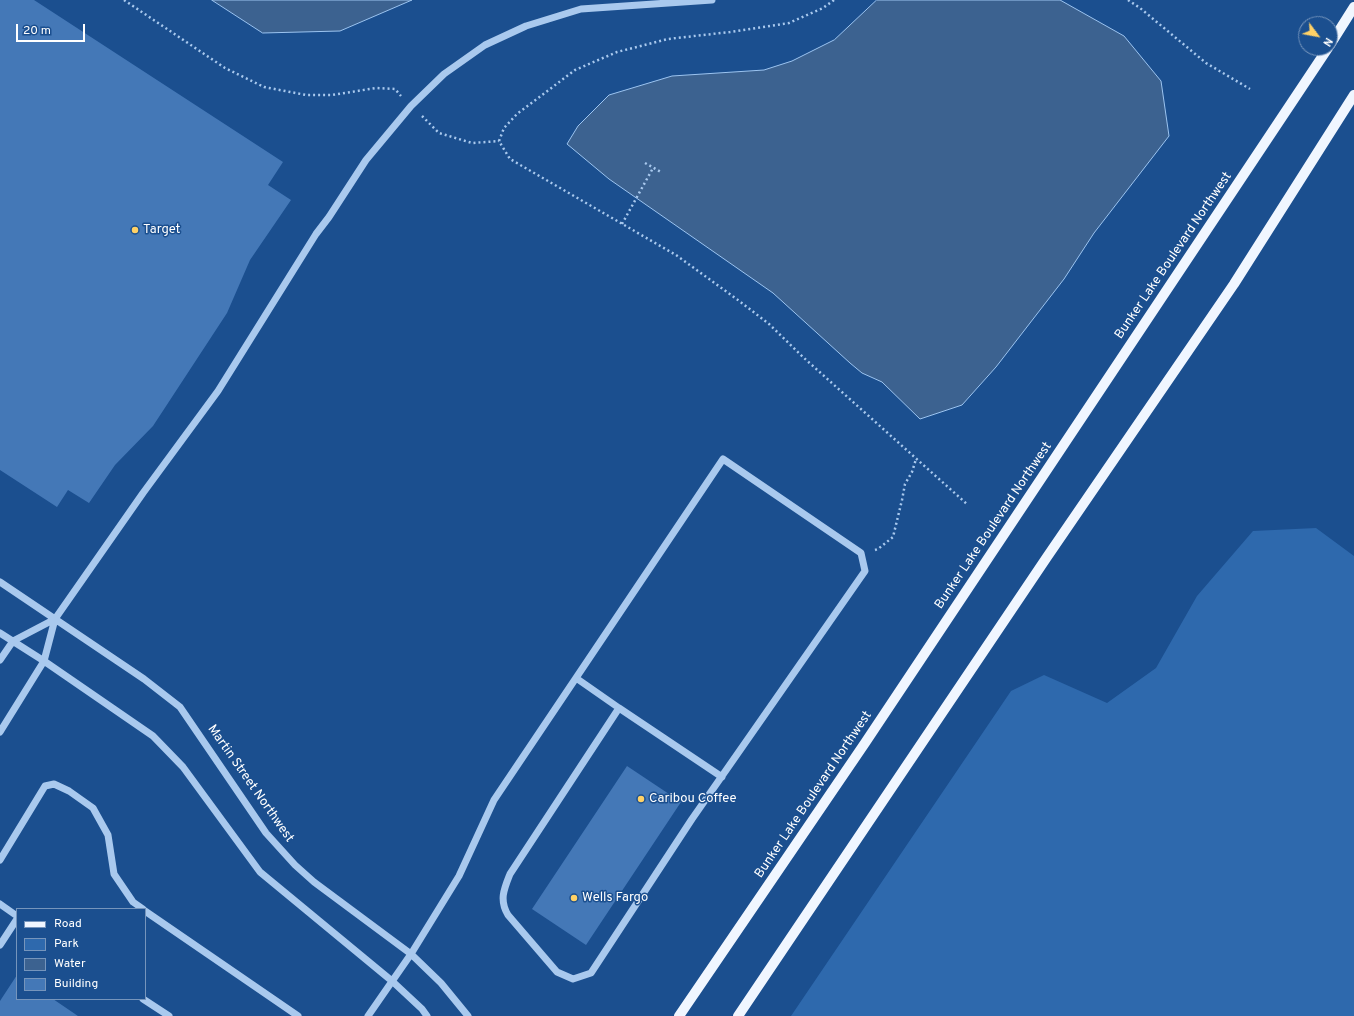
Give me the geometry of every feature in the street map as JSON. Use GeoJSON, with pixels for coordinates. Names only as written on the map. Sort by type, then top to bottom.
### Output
{"type":"FeatureCollection","features":[{"type":"Feature","properties":{"kind":"main road"},"geometry":{"type":"LineString","coordinates":[[1338,32],[1354,7]]}},
{"type":"Feature","properties":{"kind":"main road","name":"Bunker Lake Boulevard Northwest"},"geometry":{"type":"LineString","coordinates":[[679,1016],[865,743],[1323,56]]}},
{"type":"Feature","properties":{"kind":"main road"},"geometry":{"type":"LineString","coordinates":[[738,1016],[1052,550],[1234,284],[1354,95]]}},
{"type":"Feature","properties":{"kind":"street"},"geometry":{"type":"LineString","coordinates":[[0,732],[44,661],[55,619],[143,493],[218,391],[316,234],[329,217],[366,160],[411,106],[444,74],[485,45],[526,26],[581,9],[712,0]]}},
{"type":"Feature","properties":{"kind":"street"},"geometry":{"type":"LineString","coordinates":[[368,1016],[411,954],[459,876],[494,800],[722,459],[861,553],[865,571],[710,794],[591,973],[573,979],[557,972],[508,915],[503,907],[503,894],[510,874],[619,708]]}},
{"type":"Feature","properties":{"kind":"street","name":"Martin Street Northwest"},"geometry":{"type":"LineString","coordinates":[[0,582],[144,679],[180,707],[266,833],[295,866],[314,882],[411,954],[441,983],[468,1016]]}},
{"type":"Feature","properties":{"kind":"street"},"geometry":{"type":"LineString","coordinates":[[0,660],[13,641],[55,619]]}},
{"type":"Feature","properties":{"kind":"street"},"geometry":{"type":"LineString","coordinates":[[0,632],[153,736],[183,767],[260,872],[392,981],[422,1009],[427,1016]]}},
{"type":"Feature","properties":{"kind":"street"},"geometry":{"type":"LineString","coordinates":[[576,678],[722,777]]}},
{"type":"Feature","properties":{"kind":"street"},"geometry":{"type":"LineString","coordinates":[[0,860],[45,786],[54,784],[69,791],[93,808],[108,835],[114,874],[132,902],[141,908]]}},
{"type":"Feature","properties":{"kind":"street"},"geometry":{"type":"LineString","coordinates":[[0,904],[16,915]]}},
{"type":"Feature","properties":{"kind":"street"},"geometry":{"type":"LineString","coordinates":[[146,911],[298,1016]]}},
{"type":"Feature","properties":{"kind":"street"},"geometry":{"type":"LineString","coordinates":[[0,945],[16,921]]}},
{"type":"Feature","properties":{"kind":"street"},"geometry":{"type":"LineString","coordinates":[[145,1000],[169,1016]]}},
{"type":"Feature","properties":{"kind":"path"},"geometry":{"type":"LineString","coordinates":[[124,0],[225,68],[264,87],[306,95],[332,95],[376,88],[395,89],[439,133],[472,143],[499,141]]}},
{"type":"Feature","properties":{"kind":"path"},"geometry":{"type":"LineString","coordinates":[[499,141],[504,128],[517,114],[575,70],[617,52],[668,39],[789,23],[823,8],[834,0]]}},
{"type":"Feature","properties":{"kind":"path"},"geometry":{"type":"LineString","coordinates":[[1128,0],[1140,8],[1206,63],[1250,89]]}},
{"type":"Feature","properties":{"kind":"path"},"geometry":{"type":"LineString","coordinates":[[499,141],[510,160],[676,256],[769,324],[804,358],[968,505]]}},
{"type":"Feature","properties":{"kind":"path"},"geometry":{"type":"LineString","coordinates":[[644,163],[661,172]]}},
{"type":"Feature","properties":{"kind":"path"},"geometry":{"type":"LineString","coordinates":[[622,224],[653,168]]}},
{"type":"Feature","properties":{"kind":"path"},"geometry":{"type":"LineString","coordinates":[[861,553],[878,549],[893,536],[905,484],[912,472],[916,459]]}},
{"type":"Feature","properties":{"kind":"green space"},"geometry":{"type":"Polygon","coordinates":[[[1316,528],[1354,556],[1354,1016],[791,1016],[1011,691],[1044,675],[1107,703],[1156,668],[1197,596],[1253,531],[1316,528]]]}},
{"type":"Feature","properties":{"kind":"water"},"geometry":{"type":"Polygon","coordinates":[[[212,0],[412,0],[340,31],[263,33],[212,0]]]}},
{"type":"Feature","properties":{"kind":"water"},"geometry":{"type":"Polygon","coordinates":[[[877,0],[1060,0],[1124,36],[1161,81],[1169,136],[1094,233],[1064,279],[996,367],[962,405],[920,419],[882,382],[862,373],[773,293],[609,179],[567,144],[578,126],[609,95],[672,76],[764,70],[792,61],[834,40],[877,0]]]}},
{"type":"Feature","properties":{"kind":"building","name":"Target"},"geometry":{"type":"Polygon","coordinates":[[[0,0],[34,0],[283,162],[268,185],[291,200],[250,260],[227,313],[153,426],[115,465],[89,503],[68,490],[57,507],[0,470],[0,0]]]}},
{"type":"Feature","properties":{"kind":"building"},"geometry":{"type":"Polygon","coordinates":[[[627,766],[681,802],[586,945],[532,909],[627,766]]]}},
{"type":"Feature","properties":{"kind":"building"},"geometry":{"type":"Polygon","coordinates":[[[16,977],[16,1000],[54,1000],[78,1016],[0,1016],[0,1001],[16,977]]]}},
{"type":"Feature","properties":{"kind":"place","name":"Target"},"geometry":{"type":"Point","coordinates":[135,230]}},
{"type":"Feature","properties":{"kind":"place","name":"Caribou Coffee"},"geometry":{"type":"Point","coordinates":[641,799]}},
{"type":"Feature","properties":{"kind":"place","name":"Wells Fargo"},"geometry":{"type":"Point","coordinates":[574,898]}}]}
